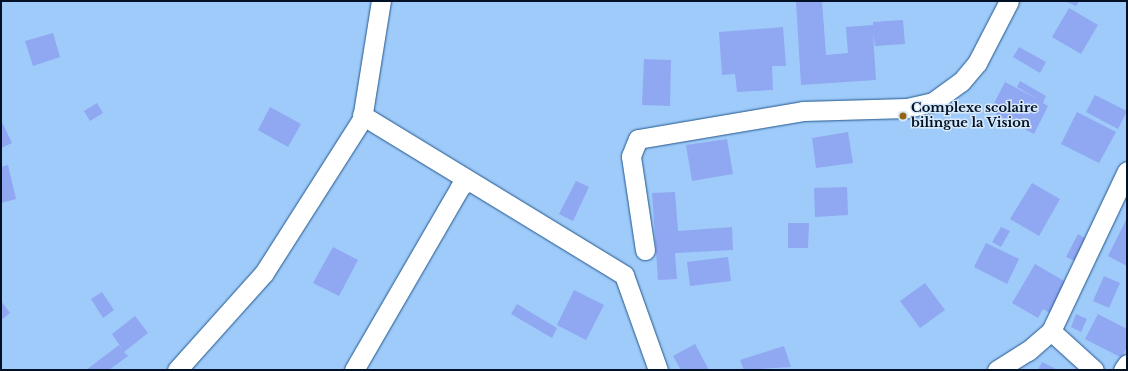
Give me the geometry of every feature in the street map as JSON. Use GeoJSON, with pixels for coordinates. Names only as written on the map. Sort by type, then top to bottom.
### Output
{"type":"FeatureCollection","features":[{"type":"Feature","properties":{"kind":"street"},"geometry":{"type":"LineString","coordinates":[[177,370],[264,273],[362,116],[381,1]]}},
{"type":"Feature","properties":{"kind":"street"},"geometry":{"type":"LineString","coordinates":[[645,250],[631,156],[638,139],[803,111],[907,108],[933,102],[961,82],[977,63],[1009,1]]}},
{"type":"Feature","properties":{"kind":"street"},"geometry":{"type":"LineString","coordinates":[[362,116],[624,275],[658,370]]}},
{"type":"Feature","properties":{"kind":"street"},"geometry":{"type":"LineString","coordinates":[[997,370],[1033,348],[1051,331],[1127,171]]}},
{"type":"Feature","properties":{"kind":"street"},"geometry":{"type":"LineString","coordinates":[[354,370],[460,187],[468,181]]}},
{"type":"Feature","properties":{"kind":"street"},"geometry":{"type":"LineString","coordinates":[[1051,331],[1094,370]]}},
{"type":"Feature","properties":{"kind":"street"},"geometry":{"type":"LineString","coordinates":[[1123,370],[1127,364]]}},
{"type":"Feature","properties":{"kind":"building"},"geometry":{"type":"Polygon","coordinates":[[[796,1],[822,1],[826,55],[848,53],[846,27],[873,25],[873,22],[903,20],[905,44],[875,46],[873,33],[876,80],[801,85],[796,1]]]}},
{"type":"Feature","properties":{"kind":"building"},"geometry":{"type":"Polygon","coordinates":[[[1065,1],[1079,1],[1076,6],[1065,1]]]}},
{"type":"Feature","properties":{"kind":"building"},"geometry":{"type":"Polygon","coordinates":[[[1069,8],[1098,25],[1081,54],[1052,37],[1069,8]]]}},
{"type":"Feature","properties":{"kind":"building"},"geometry":{"type":"Polygon","coordinates":[[[783,27],[786,66],[772,66],[773,90],[737,92],[735,74],[722,75],[719,32],[783,27]]]}},
{"type":"Feature","properties":{"kind":"building"},"geometry":{"type":"Polygon","coordinates":[[[53,33],[60,57],[33,66],[25,41],[53,33]]]}},
{"type":"Feature","properties":{"kind":"building"},"geometry":{"type":"Polygon","coordinates":[[[1019,47],[1046,62],[1040,73],[1013,57],[1019,47]]]}},
{"type":"Feature","properties":{"kind":"building"},"geometry":{"type":"Polygon","coordinates":[[[644,59],[671,60],[670,106],[642,105],[644,59]]]}},
{"type":"Feature","properties":{"kind":"building"},"geometry":{"type":"Polygon","coordinates":[[[1020,81],[1046,96],[1043,103],[1048,106],[1034,134],[990,111],[1005,82],[1041,101],[1017,87],[1020,81]]]}},
{"type":"Feature","properties":{"kind":"building"},"geometry":{"type":"Polygon","coordinates":[[[1095,95],[1127,111],[1118,129],[1086,112],[1095,95]]]}},
{"type":"Feature","properties":{"kind":"building"},"geometry":{"type":"Polygon","coordinates":[[[97,103],[103,113],[90,121],[84,111],[97,103]]]}},
{"type":"Feature","properties":{"kind":"building"},"geometry":{"type":"Polygon","coordinates":[[[270,107],[301,124],[288,147],[258,130],[270,107]]]}},
{"type":"Feature","properties":{"kind":"building"},"geometry":{"type":"Polygon","coordinates":[[[1077,112],[1116,132],[1099,163],[1061,144],[1077,112]]]}},
{"type":"Feature","properties":{"kind":"building"},"geometry":{"type":"Polygon","coordinates":[[[1,120],[12,143],[1,148],[1,120]]]}},
{"type":"Feature","properties":{"kind":"building"},"geometry":{"type":"Polygon","coordinates":[[[848,132],[853,163],[816,168],[812,138],[848,132]]]}},
{"type":"Feature","properties":{"kind":"building"},"geometry":{"type":"Polygon","coordinates":[[[727,139],[733,174],[692,181],[686,145],[727,139]]]}},
{"type":"Feature","properties":{"kind":"building"},"geometry":{"type":"Polygon","coordinates":[[[8,165],[16,199],[1,203],[1,167],[8,165]]]}},
{"type":"Feature","properties":{"kind":"building"},"geometry":{"type":"Polygon","coordinates":[[[576,181],[589,187],[573,221],[559,214],[576,181]]]}},
{"type":"Feature","properties":{"kind":"building"},"geometry":{"type":"Polygon","coordinates":[[[1032,183],[1060,199],[1039,236],[1010,219],[1032,183]]]}},
{"type":"Feature","properties":{"kind":"building"},"geometry":{"type":"Polygon","coordinates":[[[847,187],[848,215],[815,217],[814,188],[847,187]]]}},
{"type":"Feature","properties":{"kind":"building"},"geometry":{"type":"Polygon","coordinates":[[[675,192],[678,231],[732,227],[733,250],[675,253],[677,279],[658,280],[652,193],[675,192]]]}},
{"type":"Feature","properties":{"kind":"building"},"geometry":{"type":"Polygon","coordinates":[[[1127,218],[1127,266],[1108,256],[1127,218]]]}},
{"type":"Feature","properties":{"kind":"building"},"geometry":{"type":"Polygon","coordinates":[[[788,223],[809,223],[808,248],[788,248],[788,223]]]}},
{"type":"Feature","properties":{"kind":"building"},"geometry":{"type":"Polygon","coordinates":[[[1001,227],[1010,231],[1001,247],[992,242],[1001,227]]]}},
{"type":"Feature","properties":{"kind":"building"},"geometry":{"type":"Polygon","coordinates":[[[1078,234],[1088,240],[1077,262],[1066,257],[1078,234]]]}},
{"type":"Feature","properties":{"kind":"building"},"geometry":{"type":"Polygon","coordinates":[[[986,243],[1019,259],[1007,284],[974,267],[986,243]]]}},
{"type":"Feature","properties":{"kind":"building"},"geometry":{"type":"Polygon","coordinates":[[[333,247],[358,260],[339,296],[313,283],[333,247]]]}},
{"type":"Feature","properties":{"kind":"building"},"geometry":{"type":"Polygon","coordinates":[[[728,257],[731,281],[690,286],[687,262],[728,257]]]}},
{"type":"Feature","properties":{"kind":"building"},"geometry":{"type":"Polygon","coordinates":[[[1035,264],[1071,285],[1053,315],[1043,309],[1038,318],[1012,303],[1035,264]]]}},
{"type":"Feature","properties":{"kind":"building"},"geometry":{"type":"Polygon","coordinates":[[[1104,276],[1120,283],[1109,308],[1093,301],[1104,276]]]}},
{"type":"Feature","properties":{"kind":"building"},"geometry":{"type":"Polygon","coordinates":[[[925,283],[945,310],[920,328],[900,301],[925,283]]]}},
{"type":"Feature","properties":{"kind":"building"},"geometry":{"type":"Polygon","coordinates":[[[574,290],[604,305],[586,340],[557,325],[574,290]]]}},
{"type":"Feature","properties":{"kind":"building"},"geometry":{"type":"Polygon","coordinates":[[[102,292],[114,310],[103,318],[91,299],[102,292]]]}},
{"type":"Feature","properties":{"kind":"building"},"geometry":{"type":"Polygon","coordinates":[[[1,301],[10,313],[1,320],[1,301]]]}},
{"type":"Feature","properties":{"kind":"building"},"geometry":{"type":"Polygon","coordinates":[[[517,304],[557,328],[552,338],[511,314],[517,304]]]}},
{"type":"Feature","properties":{"kind":"building"},"geometry":{"type":"Polygon","coordinates":[[[1076,314],[1087,319],[1081,332],[1071,327],[1076,314]]]}},
{"type":"Feature","properties":{"kind":"building"},"geometry":{"type":"Polygon","coordinates":[[[1098,314],[1127,329],[1127,347],[1122,358],[1085,339],[1098,314]]]}},
{"type":"Feature","properties":{"kind":"building"},"geometry":{"type":"Polygon","coordinates":[[[135,316],[148,333],[124,352],[128,356],[109,370],[86,370],[119,345],[123,350],[112,334],[135,316]]]}},
{"type":"Feature","properties":{"kind":"building"},"geometry":{"type":"Polygon","coordinates":[[[695,344],[709,370],[681,370],[673,356],[695,344]]]}},
{"type":"Feature","properties":{"kind":"building"},"geometry":{"type":"Polygon","coordinates":[[[784,346],[791,367],[744,370],[740,360],[784,346]]]}},
{"type":"Feature","properties":{"kind":"building"},"geometry":{"type":"Polygon","coordinates":[[[1042,362],[1058,370],[1038,370],[1042,362]]]}},
{"type":"Feature","properties":{"kind":"place","name":"Complexe scolaire bilingue la Vision"},"geometry":{"type":"Point","coordinates":[903,116]}}]}
